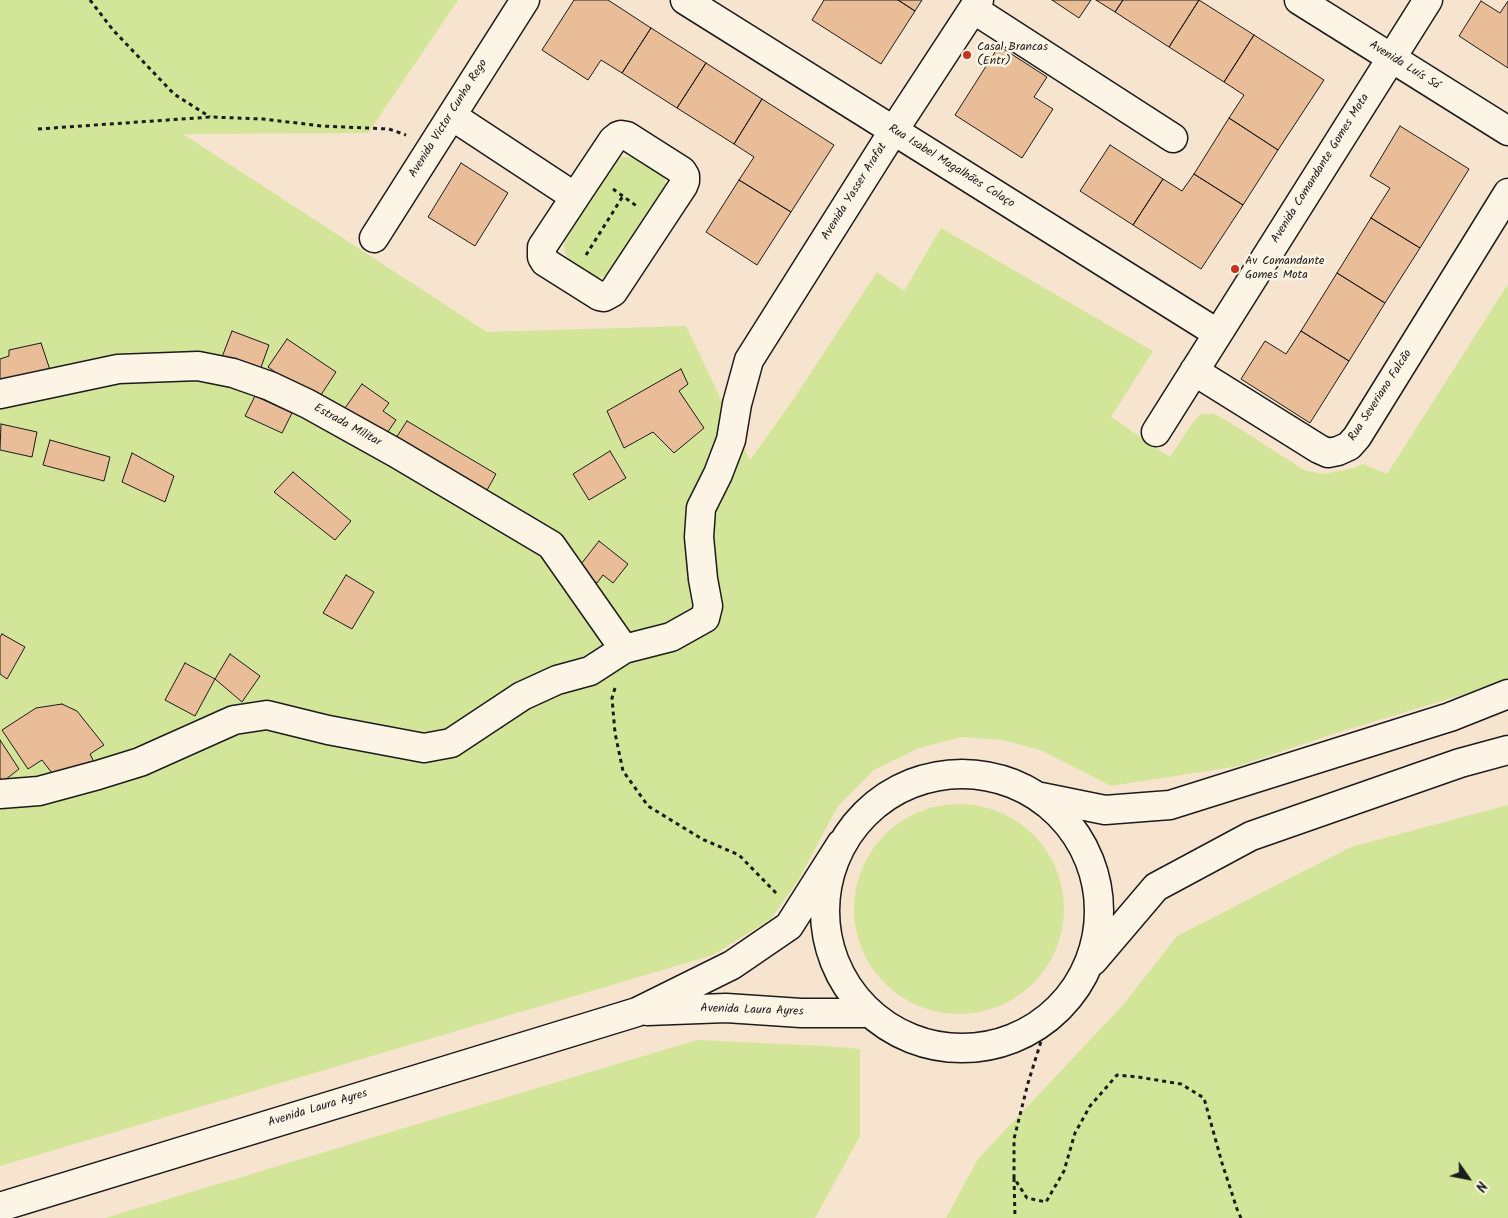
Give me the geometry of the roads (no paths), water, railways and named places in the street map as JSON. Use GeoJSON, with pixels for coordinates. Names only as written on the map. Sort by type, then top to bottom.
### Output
{"type":"FeatureCollection","features":[{"type":"Feature","properties":{"kind":"street","name":"Avenida Victor Cunha Rego"},"geometry":{"type":"LineString","coordinates":[[374,238],[525,0]]}},
{"type":"Feature","properties":{"kind":"street","name":"Rua Isabel Magalhães Colaço"},"geometry":{"type":"LineString","coordinates":[[685,0],[1217,333]]}},
{"type":"Feature","properties":{"kind":"street","name":"Avenida Luís Sá"},"geometry":{"type":"LineString","coordinates":[[1299,0],[1508,131]]}},
{"type":"Feature","properties":{"kind":"street","name":"Avenida Comandante Gomes Mota"},"geometry":{"type":"LineString","coordinates":[[1156,432],[1428,0]]}},
{"type":"Feature","properties":{"kind":"street"},"geometry":{"type":"LineString","coordinates":[[976,4],[1173,138]]}},
{"type":"Feature","properties":{"kind":"street","name":"Avenida Yasser Arafat"},"geometry":{"type":"LineString","coordinates":[[0,794],[39,791],[98,775],[140,762],[234,720],[267,715],[328,730],[424,748],[451,743],[522,696],[557,680],[590,671],[620,651],[671,637],[705,618],[708,606],[699,537],[701,508],[718,474],[731,440],[736,404],[749,360],[976,4]]}},
{"type":"Feature","properties":{"kind":"street"},"geometry":{"type":"LineString","coordinates":[[452,116],[575,197]]}},
{"type":"Feature","properties":{"kind":"street"},"geometry":{"type":"LineString","coordinates":[[622,135],[627,136],[682,171],[685,181],[613,292],[608,295],[599,296],[545,262],[541,253],[542,247],[575,197],[613,140],[622,135]]}},
{"type":"Feature","properties":{"kind":"street","name":"Rua Severiano Falcão"},"geometry":{"type":"LineString","coordinates":[[1194,371],[1319,449],[1328,452],[1338,451],[1349,446],[1358,437],[1508,193]]}},
{"type":"Feature","properties":{"kind":"street","name":"Estrada Militar"},"geometry":{"type":"LineString","coordinates":[[0,394],[118,369],[198,366],[233,373],[270,386],[308,404],[396,453],[551,545],[620,651]]}},
{"type":"Feature","properties":{"kind":"street"},"geometry":{"type":"LineString","coordinates":[[1508,694],[1450,717],[1170,805],[1105,810],[1040,797],[998,777],[953,773],[908,784],[869,808],[841,844],[828,879],[823,915],[829,951],[844,984],[868,1013],[896,1033],[927,1045],[960,1049],[993,1046],[1024,1034],[1048,1019],[1070,996],[1088,968],[1156,887],[1251,836],[1460,763],[1508,750]]}},
{"type":"Feature","properties":{"kind":"street"},"geometry":{"type":"LineString","coordinates":[[1040,797],[1068,823],[1088,855],[1099,892],[1098,931],[1088,968]]}},
{"type":"Feature","properties":{"kind":"street","name":"Avenida Laura Ayres"},"geometry":{"type":"LineString","coordinates":[[0,1207],[637,1012],[732,965],[789,926],[841,844]]}},
{"type":"Feature","properties":{"kind":"street","name":"Avenida Laura Ayres"},"geometry":{"type":"LineString","coordinates":[[637,1012],[726,1008],[801,1014],[868,1013]]}},
{"type":"Feature","properties":{"kind":"place","name":"Casal Brancas (Entr)"},"geometry":{"type":"Point","coordinates":[967,55]}},
{"type":"Feature","properties":{"kind":"place","name":"Av Comandante Gomes Mota"},"geometry":{"type":"Point","coordinates":[1235,269]}}]}
